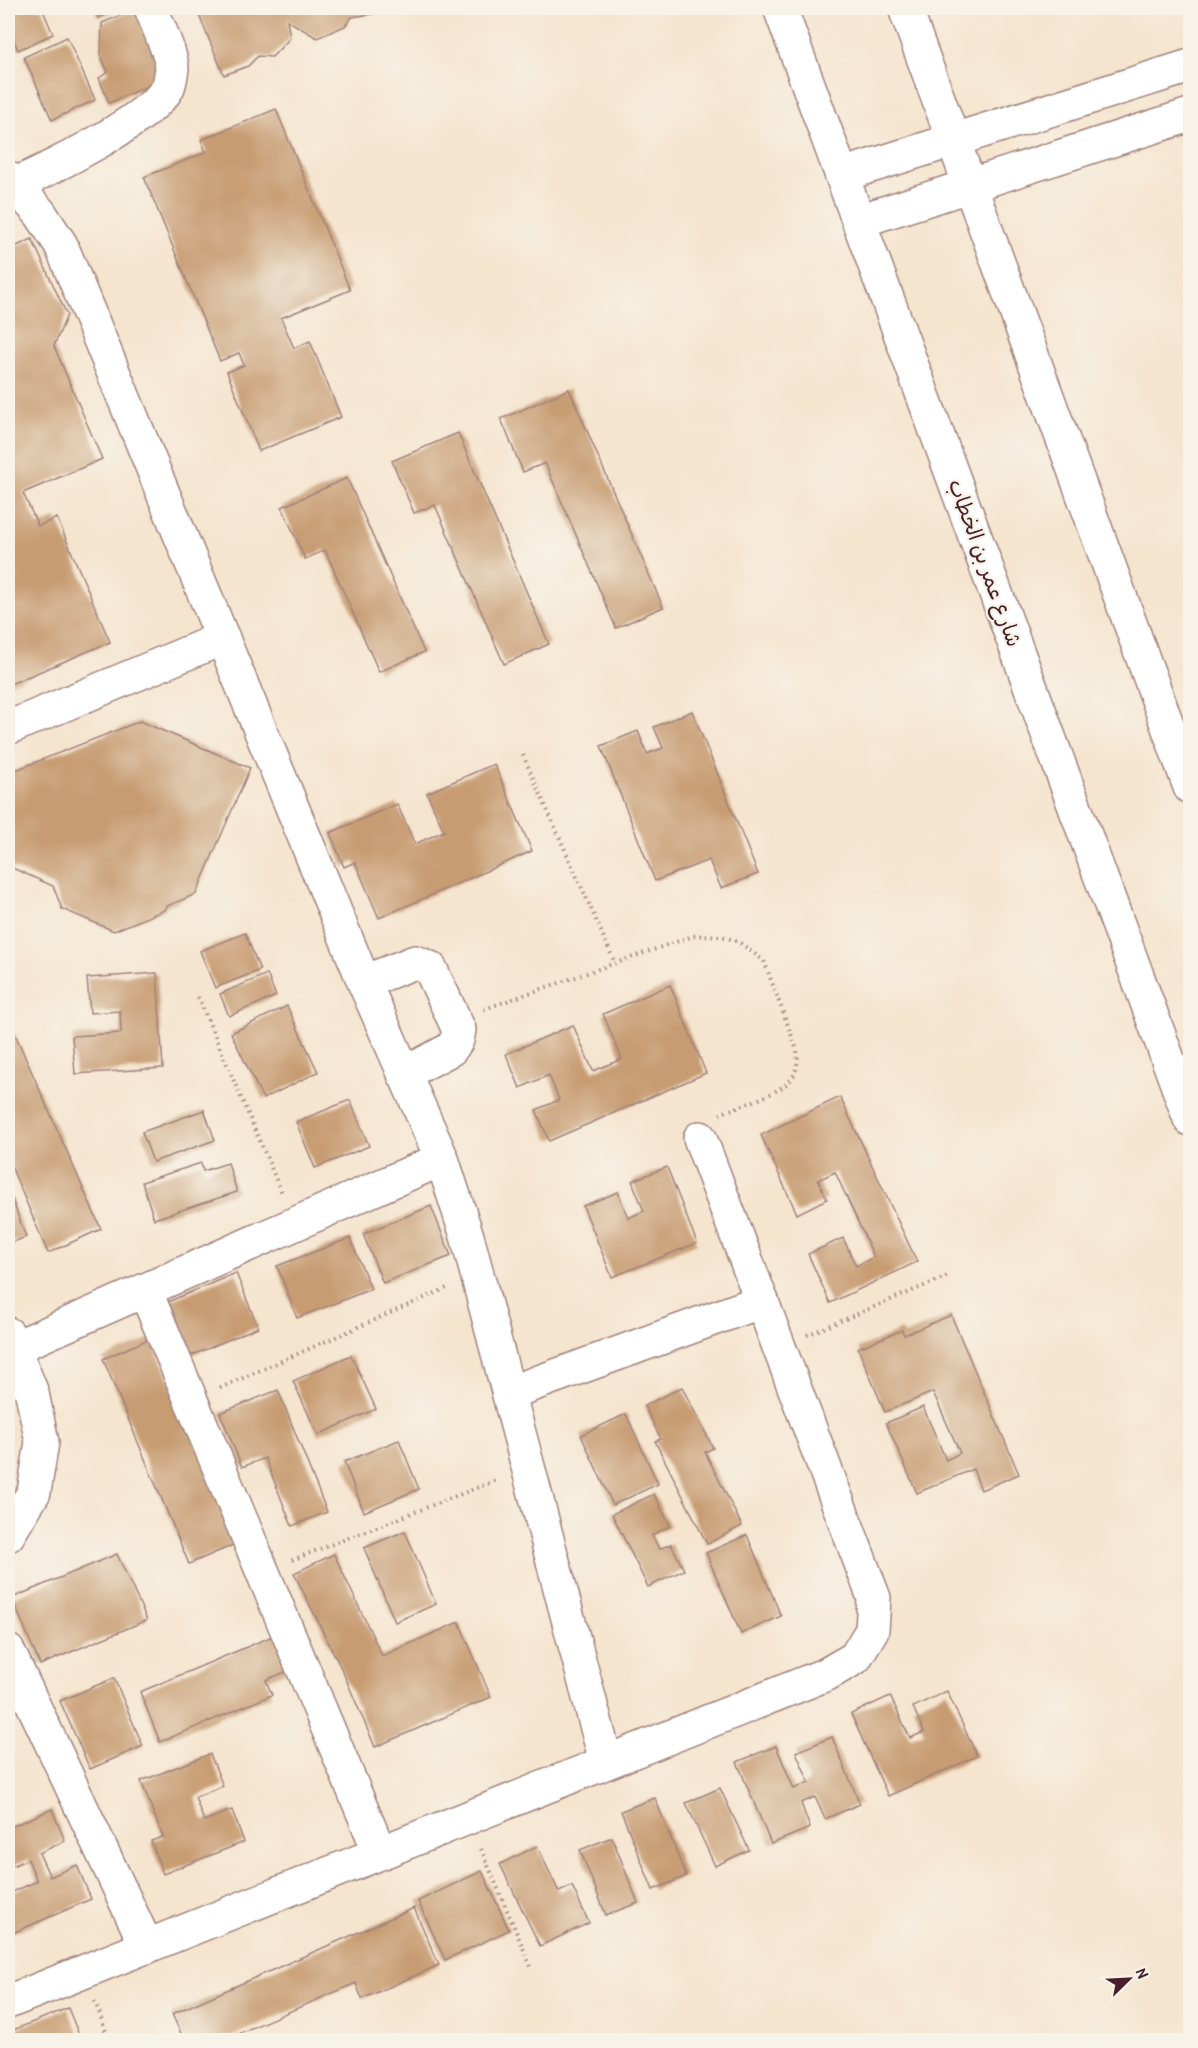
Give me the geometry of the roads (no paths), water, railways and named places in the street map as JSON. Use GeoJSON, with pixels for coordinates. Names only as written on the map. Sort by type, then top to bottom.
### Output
{"type":"FeatureCollection","features":[{"type":"Feature","properties":{"kind":"street"},"geometry":{"type":"LineString","coordinates":[[151,8],[172,68],[168,88],[154,104],[109,136],[62,163],[9,183],[40,213],[62,245],[364,982],[456,1197],[606,1762]]}},
{"type":"Feature","properties":{"kind":"street","name":"شارع عمر بن الخطاب"},"geometry":{"type":"LineString","coordinates":[[780,8],[1191,1119]]}},
{"type":"Feature","properties":{"kind":"street"},"geometry":{"type":"LineString","coordinates":[[905,8],[1191,788]]}},
{"type":"Feature","properties":{"kind":"street"},"geometry":{"type":"LineString","coordinates":[[842,175],[1191,66]]}},
{"type":"Feature","properties":{"kind":"street"},"geometry":{"type":"LineString","coordinates":[[859,221],[1191,115]]}},
{"type":"Feature","properties":{"kind":"street"},"geometry":{"type":"LineString","coordinates":[[8,728],[223,638]]}},
{"type":"Feature","properties":{"kind":"street"},"geometry":{"type":"LineString","coordinates":[[364,982],[416,962],[430,968],[455,1019],[459,1030],[457,1040],[451,1049],[404,1074]]}},
{"type":"Feature","properties":{"kind":"street"},"geometry":{"type":"LineString","coordinates":[[8,2002],[827,1674],[855,1658],[872,1630],[874,1598],[700,1138]]}},
{"type":"Feature","properties":{"kind":"street"},"geometry":{"type":"LineString","coordinates":[[8,1535],[34,1492],[42,1442],[32,1393],[11,1341],[145,1290],[442,1160]]}},
{"type":"Feature","properties":{"kind":"street"},"geometry":{"type":"LineString","coordinates":[[145,1290],[380,1853]]}},
{"type":"Feature","properties":{"kind":"street"},"geometry":{"type":"LineString","coordinates":[[509,1393],[762,1301]]}},
{"type":"Feature","properties":{"kind":"street"},"geometry":{"type":"LineString","coordinates":[[8,1651],[147,1947]]}}]}
